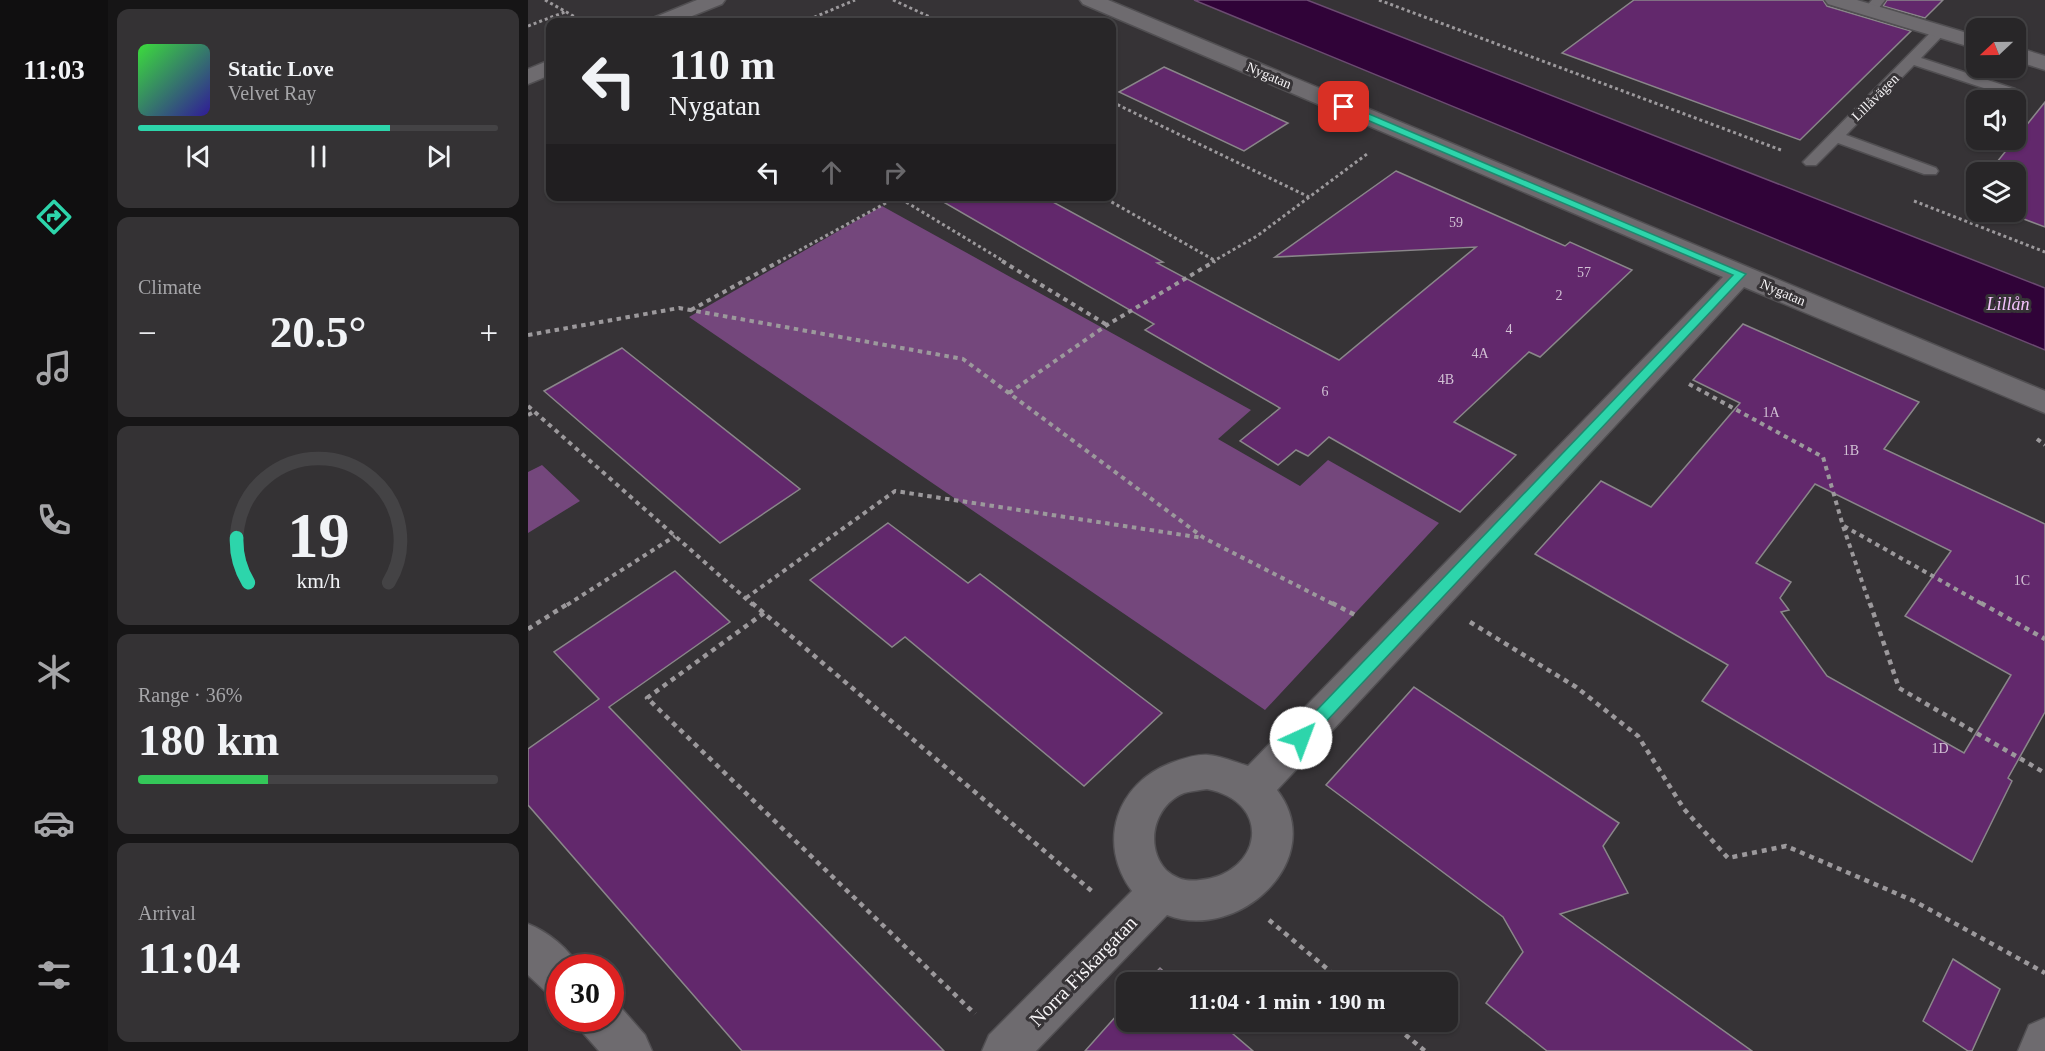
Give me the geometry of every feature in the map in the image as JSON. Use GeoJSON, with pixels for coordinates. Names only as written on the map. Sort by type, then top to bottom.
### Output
{"type":"FeatureCollection","features":[{"type":"Feature","properties":{"kind":"street"},"geometry":{"type":"LineString","coordinates":[[670,18],[715,0]]}},
{"type":"Feature","properties":{"kind":"street","name":"Nygatan"},"geometry":{"type":"LineString","coordinates":[[1090,0],[2045,403]]}},
{"type":"Feature","properties":{"kind":"street"},"geometry":{"type":"LineString","coordinates":[[1835,0],[1874,5],[1966,39]]}},
{"type":"Feature","properties":{"kind":"street"},"geometry":{"type":"LineString","coordinates":[[2026,57],[2045,63]]}},
{"type":"Feature","properties":{"kind":"street"},"geometry":{"type":"LineString","coordinates":[[528,77],[546,69]]}},
{"type":"Feature","properties":{"kind":"street"},"geometry":{"type":"LineString","coordinates":[[1252,789],[1741,274]]}},
{"type":"Feature","properties":{"kind":"street"},"geometry":{"type":"LineString","coordinates":[[1207,772],[1231,777],[1252,789],[1267,807],[1273,830],[1270,854],[1257,876],[1237,893],[1212,902],[1185,901],[1160,891],[1143,874],[1134,851],[1133,828],[1143,805],[1160,787],[1183,776],[1207,772]]}},
{"type":"Feature","properties":{"kind":"street","name":"Norra Fiskargatan"},"geometry":{"type":"LineString","coordinates":[[1007,1049],[1160,891]]}},
{"type":"Feature","properties":{"kind":"street"},"geometry":{"type":"LineString","coordinates":[[528,945],[546,962]]}},
{"type":"Feature","properties":{"kind":"street"},"geometry":{"type":"LineString","coordinates":[[612,1032],[629,1051]]}},
{"type":"Feature","properties":{"kind":"street"},"geometry":{"type":"LineString","coordinates":[[2041,1051],[2045,1041]]}},
{"type":"Feature","properties":{"kind":"lane","name":"Lillåvägen"},"geometry":{"type":"LineString","coordinates":[[1810,162],[1940,31]]}},
{"type":"Feature","properties":{"kind":"lane"},"geometry":{"type":"LineString","coordinates":[[1912,60],[2004,90]]}},
{"type":"Feature","properties":{"kind":"lane"},"geometry":{"type":"LineString","coordinates":[[1836,136],[1930,171]]}},
{"type":"Feature","properties":{"kind":"path"},"geometry":{"type":"LineString","coordinates":[[545,0],[577,18]]}},
{"type":"Feature","properties":{"kind":"path"},"geometry":{"type":"LineString","coordinates":[[812,18],[855,0]]}},
{"type":"Feature","properties":{"kind":"path"},"geometry":{"type":"LineString","coordinates":[[893,0],[932,18]]}},
{"type":"Feature","properties":{"kind":"path"},"geometry":{"type":"LineString","coordinates":[[1379,0],[1810,162]]}},
{"type":"Feature","properties":{"kind":"path"},"geometry":{"type":"LineString","coordinates":[[551,18],[566,12]]}},
{"type":"Feature","properties":{"kind":"path"},"geometry":{"type":"LineString","coordinates":[[528,27],[546,20]]}},
{"type":"Feature","properties":{"kind":"path"},"geometry":{"type":"LineString","coordinates":[[1116,104],[1309,197]]}},
{"type":"Feature","properties":{"kind":"path"},"geometry":{"type":"LineString","coordinates":[[1009,393],[1107,325],[1257,236],[1369,152]]}},
{"type":"Feature","properties":{"kind":"path"},"geometry":{"type":"LineString","coordinates":[[1911,200],[2045,252]]}},
{"type":"Feature","properties":{"kind":"path"},"geometry":{"type":"LineString","coordinates":[[691,310],[890,201]]}},
{"type":"Feature","properties":{"kind":"path"},"geometry":{"type":"LineString","coordinates":[[904,201],[1107,325]]}},
{"type":"Feature","properties":{"kind":"path"},"geometry":{"type":"LineString","coordinates":[[1110,201],[1214,260]]}},
{"type":"Feature","properties":{"kind":"path"},"geometry":{"type":"LineString","coordinates":[[528,335],[679,308],[963,359],[1204,538],[1397,637]]}},
{"type":"Feature","properties":{"kind":"path"},"geometry":{"type":"LineString","coordinates":[[1654,365],[1823,457],[1843,526],[1899,688],[2045,773]]}},
{"type":"Feature","properties":{"kind":"path"},"geometry":{"type":"LineString","coordinates":[[528,406],[746,598],[1130,924]]}},
{"type":"Feature","properties":{"kind":"path"},"geometry":{"type":"LineString","coordinates":[[528,416],[534,412]]}},
{"type":"Feature","properties":{"kind":"path"},"geometry":{"type":"LineString","coordinates":[[746,598],[895,491],[1204,538]]}},
{"type":"Feature","properties":{"kind":"path"},"geometry":{"type":"LineString","coordinates":[[1843,526],[2045,639]]}},
{"type":"Feature","properties":{"kind":"path"},"geometry":{"type":"LineString","coordinates":[[528,629],[675,536]]}},
{"type":"Feature","properties":{"kind":"path"},"geometry":{"type":"LineString","coordinates":[[1433,599],[1576,687],[1638,736],[1684,809],[1728,858],[1786,846],[1914,901],[2045,973]]}},
{"type":"Feature","properties":{"kind":"path"},"geometry":{"type":"LineString","coordinates":[[764,613],[647,698],[1007,1049]]}},
{"type":"Feature","properties":{"kind":"path"},"geometry":{"type":"LineString","coordinates":[[1237,893],[1331,972]]}},
{"type":"Feature","properties":{"kind":"path"},"geometry":{"type":"LineString","coordinates":[[1402,1032],[1425,1051]]}},
{"type":"Feature","properties":{"kind":"shaded area"},"geometry":{"type":"Polygon","coordinates":[[[882,206],[1251,410],[1218,439],[1300,486],[1328,460],[1439,523],[1265,710],[689,317],[882,206]]]}},
{"type":"Feature","properties":{"kind":"shaded area"},"geometry":{"type":"Polygon","coordinates":[[[542,465],[580,501],[528,533],[528,472],[542,465]]]}},
{"type":"Feature","properties":{"kind":"water","name":"Lillån"},"geometry":{"type":"Polygon","coordinates":[[[1194,0],[1307,0],[2045,288],[2045,350],[1194,0]]]}},
{"type":"Feature","properties":{"kind":"building"},"geometry":{"type":"Polygon","coordinates":[[[1634,0],[1823,0],[1827,6],[1911,31],[1800,140],[1562,53],[1634,0]]]}},
{"type":"Feature","properties":{"kind":"building"},"geometry":{"type":"Polygon","coordinates":[[[1887,0],[1943,0],[1925,18],[1883,6],[1887,0]]]}},
{"type":"Feature","properties":{"kind":"building"},"geometry":{"type":"Polygon","coordinates":[[[1164,67],[1288,123],[1244,151],[1119,92],[1164,67]]]}},
{"type":"Feature","properties":{"kind":"building"},"geometry":{"type":"Polygon","coordinates":[[[2045,102],[2045,227],[2026,220],[2026,162],[1997,162],[2007,150],[2026,150],[2026,126],[2045,102]]]}},
{"type":"Feature","properties":{"kind":"building"},"geometry":{"type":"Polygon","coordinates":[[[1396,171],[1565,246],[1570,242],[1632,270],[1540,357],[1529,352],[1454,422],[1516,455],[1460,512],[1329,437],[1308,456],[1296,450],[1278,465],[1240,441],[1280,408],[1145,330],[1154,324],[942,201],[1051,201],[1163,262],[1157,263],[1339,360],[1476,247],[1275,257],[1396,171]]]}},
{"type":"Feature","properties":{"kind":"building"},"geometry":{"type":"Polygon","coordinates":[[[1743,324],[1919,402],[1884,449],[2045,524],[2045,712],[2008,778],[2012,781],[1972,862],[1702,701],[1728,665],[1535,554],[1601,481],[1651,507],[1740,403],[1693,380],[1743,324]],[[1815,484],[1756,563],[1791,582],[1780,598],[1789,610],[1781,612],[1827,676],[1964,753],[2011,675],[1905,616],[1951,551],[1815,484]]]}},
{"type":"Feature","properties":{"kind":"building"},"geometry":{"type":"Polygon","coordinates":[[[622,348],[800,489],[720,543],[544,391],[622,348]]]}},
{"type":"Feature","properties":{"kind":"building"},"geometry":{"type":"Polygon","coordinates":[[[888,523],[968,583],[980,574],[1162,713],[1084,786],[905,637],[892,647],[810,580],[888,523]]]}},
{"type":"Feature","properties":{"kind":"building"},"geometry":{"type":"Polygon","coordinates":[[[675,571],[730,622],[609,707],[944,1051],[742,1051],[528,805],[528,749],[599,699],[554,652],[675,571]]]}},
{"type":"Feature","properties":{"kind":"building"},"geometry":{"type":"Polygon","coordinates":[[[1414,687],[1619,823],[1603,846],[1628,893],[1560,914],[1752,1051],[1547,1051],[1486,1003],[1523,952],[1503,917],[1326,785],[1414,687]]]}},
{"type":"Feature","properties":{"kind":"building"},"geometry":{"type":"Polygon","coordinates":[[[1953,959],[2000,989],[1972,1051],[1968,1051],[1923,1021],[1953,959]]]}},
{"type":"Feature","properties":{"kind":"building"},"geometry":{"type":"Polygon","coordinates":[[[1116,1016],[1116,1032],[1231,1032],[1253,1051],[1085,1051],[1116,1016]]]}},
{"type":"Feature","properties":{"kind":"route"},"geometry":{"type":"LineString","coordinates":[[1301,738],[1741,274],[1344,107]]}}]}
